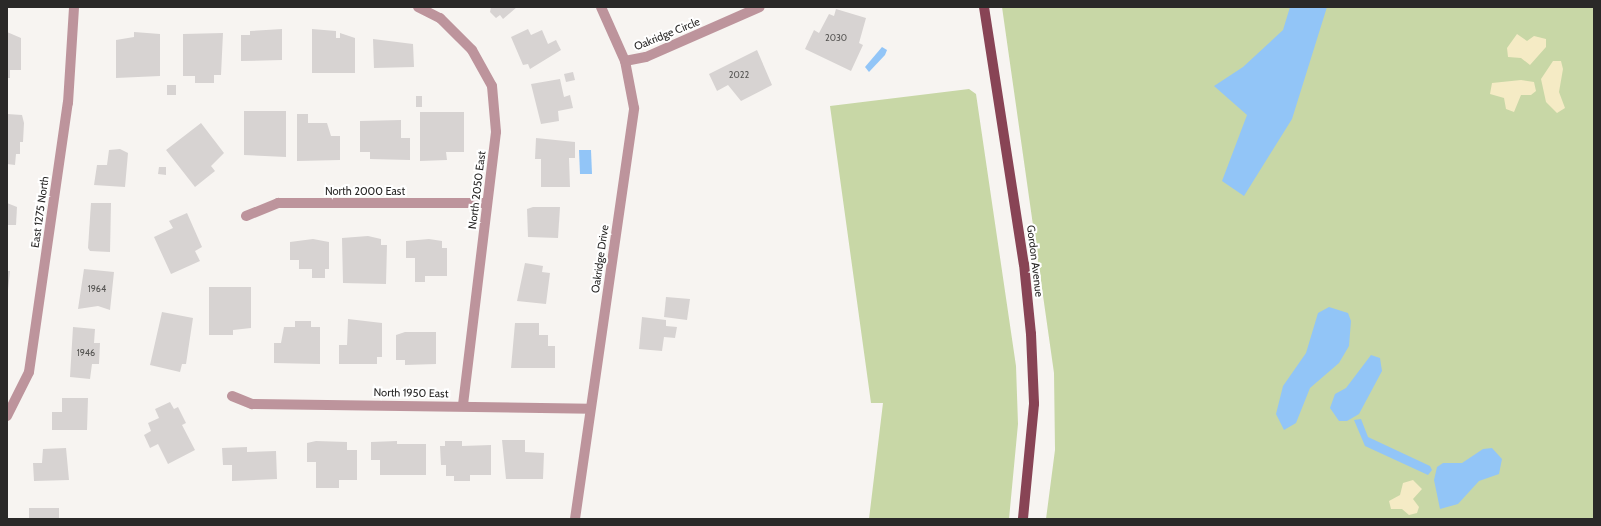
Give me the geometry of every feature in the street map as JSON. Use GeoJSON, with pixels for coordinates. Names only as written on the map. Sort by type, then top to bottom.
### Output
{"type":"FeatureCollection","features":[{"type":"Feature","properties":{"kind":"main road","name":"Gordon Avenue"},"geometry":{"type":"LineString","coordinates":[[984,7],[1024,264],[1031,334],[1034,404],[1023,519]]}},
{"type":"Feature","properties":{"kind":"street","name":"East 1275 North"},"geometry":{"type":"LineString","coordinates":[[7,416],[29,372],[68,102],[74,7]]}},
{"type":"Feature","properties":{"kind":"street","name":"North 2050 East"},"geometry":{"type":"LineString","coordinates":[[418,7],[440,18],[472,50],[492,86],[496,132],[463,406]]}},
{"type":"Feature","properties":{"kind":"street","name":"Oakridge Drive"},"geometry":{"type":"LineString","coordinates":[[576,519],[590,409],[634,108],[625,62],[601,7]]}},
{"type":"Feature","properties":{"kind":"street","name":"Oakridge Circle"},"geometry":{"type":"LineString","coordinates":[[625,62],[646,57],[760,7]]}},
{"type":"Feature","properties":{"kind":"street","name":"North 2000 East"},"geometry":{"type":"LineString","coordinates":[[246,216],[278,203],[487,203]]}},
{"type":"Feature","properties":{"kind":"street","name":"North 1950 East"},"geometry":{"type":"LineString","coordinates":[[232,396],[252,404],[590,409]]}},
{"type":"Feature","properties":{"kind":"green space"},"geometry":{"type":"Polygon","coordinates":[[[1002,7],[1594,7],[1594,519],[1046,519],[1055,450],[1054,373],[1002,7]]]}},
{"type":"Feature","properties":{"kind":"green space"},"geometry":{"type":"Polygon","coordinates":[[[969,89],[976,94],[1016,366],[1018,424],[1009,519],[869,519],[883,403],[871,403],[830,106],[969,89]]]}},
{"type":"Feature","properties":{"kind":"sand"},"geometry":{"type":"Polygon","coordinates":[[[1517,34],[1527,41],[1534,36],[1546,39],[1546,47],[1530,65],[1521,58],[1508,57],[1507,48],[1517,34]]]}},
{"type":"Feature","properties":{"kind":"sand"},"geometry":{"type":"Polygon","coordinates":[[[1553,61],[1561,61],[1563,69],[1559,92],[1565,108],[1557,113],[1546,102],[1541,79],[1553,61]]]}},
{"type":"Feature","properties":{"kind":"sand"},"geometry":{"type":"Polygon","coordinates":[[[1521,80],[1534,82],[1536,91],[1531,95],[1521,95],[1514,112],[1506,109],[1504,98],[1490,94],[1492,83],[1521,80]]]}},
{"type":"Feature","properties":{"kind":"sand"},"geometry":{"type":"Polygon","coordinates":[[[1413,480],[1422,489],[1413,499],[1419,507],[1417,513],[1409,515],[1402,509],[1391,509],[1389,501],[1400,495],[1403,483],[1413,480]]]}},
{"type":"Feature","properties":{"kind":"water"},"geometry":{"type":"Polygon","coordinates":[[[1290,7],[1327,7],[1292,119],[1244,196],[1222,181],[1247,115],[1214,86],[1243,67],[1283,30],[1290,7]]]}},
{"type":"Feature","properties":{"kind":"water"},"geometry":{"type":"Polygon","coordinates":[[[882,47],[887,50],[885,55],[869,72],[865,67],[882,47]]]}},
{"type":"Feature","properties":{"kind":"water"},"geometry":{"type":"Polygon","coordinates":[[[579,150],[591,150],[592,174],[580,174],[579,150]]]}},
{"type":"Feature","properties":{"kind":"water"},"geometry":{"type":"Polygon","coordinates":[[[1329,307],[1348,313],[1351,321],[1349,346],[1339,363],[1310,388],[1296,423],[1284,430],[1276,414],[1283,386],[1306,353],[1318,313],[1329,307]]]}},
{"type":"Feature","properties":{"kind":"water"},"geometry":{"type":"Polygon","coordinates":[[[1371,355],[1380,358],[1382,371],[1359,414],[1347,421],[1339,421],[1330,408],[1335,394],[1346,388],[1371,355]]]}},
{"type":"Feature","properties":{"kind":"water"},"geometry":{"type":"Polygon","coordinates":[[[1361,419],[1368,437],[1430,466],[1432,470],[1428,475],[1365,446],[1354,420],[1361,419]]]}},
{"type":"Feature","properties":{"kind":"water"},"geometry":{"type":"Polygon","coordinates":[[[1492,448],[1502,459],[1499,474],[1479,481],[1458,504],[1440,509],[1434,480],[1437,467],[1443,463],[1462,463],[1483,449],[1492,448]]]}},
{"type":"Feature","properties":{"kind":"building"},"geometry":{"type":"Polygon","coordinates":[[[491,7],[517,7],[503,19],[500,15],[496,18],[490,12],[491,7]]]}},
{"type":"Feature","properties":{"kind":"building"},"geometry":{"type":"Polygon","coordinates":[[[836,9],[866,18],[859,43],[863,45],[851,71],[805,49],[814,30],[819,33],[829,14],[834,16],[836,9]]]}},
{"type":"Feature","properties":{"kind":"building"},"geometry":{"type":"Polygon","coordinates":[[[282,29],[282,60],[241,61],[241,35],[250,35],[250,31],[282,29]]]}},
{"type":"Feature","properties":{"kind":"building"},"geometry":{"type":"Polygon","coordinates":[[[312,29],[336,31],[336,38],[340,38],[340,33],[355,38],[355,73],[312,73],[312,29]]]}},
{"type":"Feature","properties":{"kind":"building"},"geometry":{"type":"Polygon","coordinates":[[[528,29],[531,35],[542,30],[548,44],[556,40],[561,50],[530,69],[528,64],[523,65],[511,37],[528,29]]]}},
{"type":"Feature","properties":{"kind":"building"},"geometry":{"type":"Polygon","coordinates":[[[7,32],[21,38],[21,70],[10,70],[10,78],[7,78],[7,32]]]}},
{"type":"Feature","properties":{"kind":"building"},"geometry":{"type":"Polygon","coordinates":[[[134,32],[160,34],[160,76],[116,78],[116,40],[134,37],[134,32]]]}},
{"type":"Feature","properties":{"kind":"building"},"geometry":{"type":"Polygon","coordinates":[[[223,33],[221,75],[214,75],[214,83],[195,83],[195,76],[183,76],[183,34],[223,33]]]}},
{"type":"Feature","properties":{"kind":"building"},"geometry":{"type":"Polygon","coordinates":[[[373,39],[413,44],[414,67],[374,68],[373,39]]]}},
{"type":"Feature","properties":{"kind":"building"},"geometry":{"type":"Polygon","coordinates":[[[757,50],[772,85],[741,101],[728,85],[717,91],[709,74],[757,50]]]}},
{"type":"Feature","properties":{"kind":"building"},"geometry":{"type":"Polygon","coordinates":[[[573,72],[575,80],[566,82],[564,74],[573,72]]]}},
{"type":"Feature","properties":{"kind":"building"},"geometry":{"type":"Polygon","coordinates":[[[560,79],[564,97],[570,95],[573,108],[558,111],[559,121],[541,124],[531,84],[560,79]]]}},
{"type":"Feature","properties":{"kind":"building"},"geometry":{"type":"Polygon","coordinates":[[[167,85],[176,85],[176,95],[167,95],[167,85]]]}},
{"type":"Feature","properties":{"kind":"building"},"geometry":{"type":"Polygon","coordinates":[[[416,96],[422,96],[422,107],[416,107],[416,96]]]}},
{"type":"Feature","properties":{"kind":"building"},"geometry":{"type":"Polygon","coordinates":[[[244,111],[286,111],[286,157],[244,155],[244,111]]]}},
{"type":"Feature","properties":{"kind":"building"},"geometry":{"type":"Polygon","coordinates":[[[420,112],[464,112],[464,152],[446,152],[447,160],[420,161],[420,112]]]}},
{"type":"Feature","properties":{"kind":"building"},"geometry":{"type":"Polygon","coordinates":[[[7,114],[22,115],[24,123],[23,142],[20,142],[20,154],[16,154],[15,165],[7,164],[7,114]]]}},
{"type":"Feature","properties":{"kind":"building"},"geometry":{"type":"Polygon","coordinates":[[[297,114],[308,114],[308,123],[327,123],[331,136],[340,136],[340,160],[297,161],[297,114]]]}},
{"type":"Feature","properties":{"kind":"building"},"geometry":{"type":"Polygon","coordinates":[[[401,120],[401,138],[410,138],[410,160],[370,159],[370,152],[360,152],[360,121],[401,120]]]}},
{"type":"Feature","properties":{"kind":"building"},"geometry":{"type":"Polygon","coordinates":[[[201,123],[224,153],[211,166],[215,171],[195,187],[166,150],[201,123]]]}},
{"type":"Feature","properties":{"kind":"building"},"geometry":{"type":"Polygon","coordinates":[[[536,138],[575,142],[575,158],[569,158],[570,187],[541,187],[541,159],[535,159],[536,138]]]}},
{"type":"Feature","properties":{"kind":"building"},"geometry":{"type":"Polygon","coordinates":[[[120,149],[128,153],[125,187],[94,185],[97,165],[107,165],[109,150],[120,149]]]}},
{"type":"Feature","properties":{"kind":"building"},"geometry":{"type":"Polygon","coordinates":[[[159,167],[166,167],[166,175],[158,174],[159,167]]]}},
{"type":"Feature","properties":{"kind":"building"},"geometry":{"type":"Polygon","coordinates":[[[7,203],[17,207],[16,225],[7,225],[7,203]]]}},
{"type":"Feature","properties":{"kind":"building"},"geometry":{"type":"Polygon","coordinates":[[[91,203],[111,203],[110,252],[90,251],[88,248],[91,203]]]}},
{"type":"Feature","properties":{"kind":"building"},"geometry":{"type":"Polygon","coordinates":[[[533,207],[560,207],[558,238],[528,237],[527,209],[533,207]]]}},
{"type":"Feature","properties":{"kind":"building"},"geometry":{"type":"Polygon","coordinates":[[[187,213],[202,247],[195,251],[200,261],[171,274],[154,237],[173,228],[169,221],[187,213]]]}},
{"type":"Feature","properties":{"kind":"building"},"geometry":{"type":"Polygon","coordinates":[[[368,236],[381,239],[381,245],[387,245],[386,284],[343,283],[342,238],[368,236]]]}},
{"type":"Feature","properties":{"kind":"building"},"geometry":{"type":"Polygon","coordinates":[[[313,239],[329,242],[329,269],[325,269],[325,278],[312,278],[312,269],[299,269],[299,260],[290,260],[290,242],[313,239]]]}},
{"type":"Feature","properties":{"kind":"building"},"geometry":{"type":"Polygon","coordinates":[[[429,239],[442,241],[442,248],[447,248],[447,276],[425,276],[425,282],[415,282],[415,258],[406,258],[406,241],[429,239]]]}},
{"type":"Feature","properties":{"kind":"building"},"geometry":{"type":"Polygon","coordinates":[[[525,263],[543,266],[542,272],[550,273],[546,304],[517,301],[525,263]]]}},
{"type":"Feature","properties":{"kind":"building"},"geometry":{"type":"Polygon","coordinates":[[[84,269],[114,272],[110,310],[98,306],[78,309],[84,269]]]}},
{"type":"Feature","properties":{"kind":"building"},"geometry":{"type":"Polygon","coordinates":[[[7,271],[10,271],[8,290],[7,289],[7,271]]]}},
{"type":"Feature","properties":{"kind":"building"},"geometry":{"type":"Polygon","coordinates":[[[209,287],[251,287],[251,328],[233,330],[233,335],[209,335],[209,287]]]}},
{"type":"Feature","properties":{"kind":"building"},"geometry":{"type":"Polygon","coordinates":[[[666,297],[690,299],[687,320],[664,317],[666,297]]]}},
{"type":"Feature","properties":{"kind":"building"},"geometry":{"type":"Polygon","coordinates":[[[162,312],[193,318],[186,364],[182,364],[180,372],[150,365],[162,312]]]}},
{"type":"Feature","properties":{"kind":"building"},"geometry":{"type":"Polygon","coordinates":[[[642,317],[666,320],[666,326],[677,327],[675,338],[664,337],[662,351],[639,349],[642,317]]]}},
{"type":"Feature","properties":{"kind":"building"},"geometry":{"type":"Polygon","coordinates":[[[348,319],[382,323],[382,357],[377,357],[377,364],[339,364],[339,345],[347,345],[348,319]]]}},
{"type":"Feature","properties":{"kind":"building"},"geometry":{"type":"Polygon","coordinates":[[[295,321],[311,321],[311,327],[320,327],[320,364],[274,363],[274,343],[281,343],[284,327],[295,327],[295,321]]]}},
{"type":"Feature","properties":{"kind":"building"},"geometry":{"type":"Polygon","coordinates":[[[515,323],[539,323],[539,335],[548,335],[548,346],[555,346],[555,368],[511,368],[515,323]]]}},
{"type":"Feature","properties":{"kind":"building"},"geometry":{"type":"Polygon","coordinates":[[[73,327],[95,329],[94,343],[100,343],[99,364],[92,364],[90,379],[70,377],[73,327]]]}},
{"type":"Feature","properties":{"kind":"building"},"geometry":{"type":"Polygon","coordinates":[[[405,332],[436,332],[436,364],[405,365],[405,360],[396,360],[396,335],[405,332]]]}},
{"type":"Feature","properties":{"kind":"building"},"geometry":{"type":"Polygon","coordinates":[[[62,398],[88,398],[87,430],[52,430],[52,412],[62,412],[62,398]]]}},
{"type":"Feature","properties":{"kind":"building"},"geometry":{"type":"Polygon","coordinates":[[[170,402],[174,409],[178,407],[186,423],[182,425],[195,450],[168,464],[158,444],[150,448],[144,435],[151,431],[148,423],[159,418],[155,409],[170,402]]]}},
{"type":"Feature","properties":{"kind":"building"},"geometry":{"type":"Polygon","coordinates":[[[502,440],[525,440],[525,452],[544,453],[543,479],[506,479],[502,440]]]}},
{"type":"Feature","properties":{"kind":"building"},"geometry":{"type":"Polygon","coordinates":[[[316,441],[347,442],[347,450],[357,450],[357,480],[339,480],[339,488],[316,488],[316,462],[307,462],[307,443],[316,441]]]}},
{"type":"Feature","properties":{"kind":"building"},"geometry":{"type":"Polygon","coordinates":[[[397,441],[397,444],[426,444],[426,475],[380,475],[380,460],[371,460],[371,442],[397,441]]]}},
{"type":"Feature","properties":{"kind":"building"},"geometry":{"type":"Polygon","coordinates":[[[445,441],[462,441],[462,446],[491,445],[491,475],[470,475],[470,481],[454,481],[454,476],[446,476],[446,465],[441,465],[440,446],[445,446],[445,441]]]}},
{"type":"Feature","properties":{"kind":"building"},"geometry":{"type":"Polygon","coordinates":[[[247,447],[247,452],[276,451],[277,479],[232,481],[232,465],[223,465],[222,448],[247,447]]]}},
{"type":"Feature","properties":{"kind":"building"},"geometry":{"type":"Polygon","coordinates":[[[66,448],[69,480],[34,481],[33,463],[42,463],[43,449],[66,448]]]}},
{"type":"Feature","properties":{"kind":"building"},"geometry":{"type":"Polygon","coordinates":[[[29,508],[59,508],[59,519],[29,519],[29,508]]]}}]}
